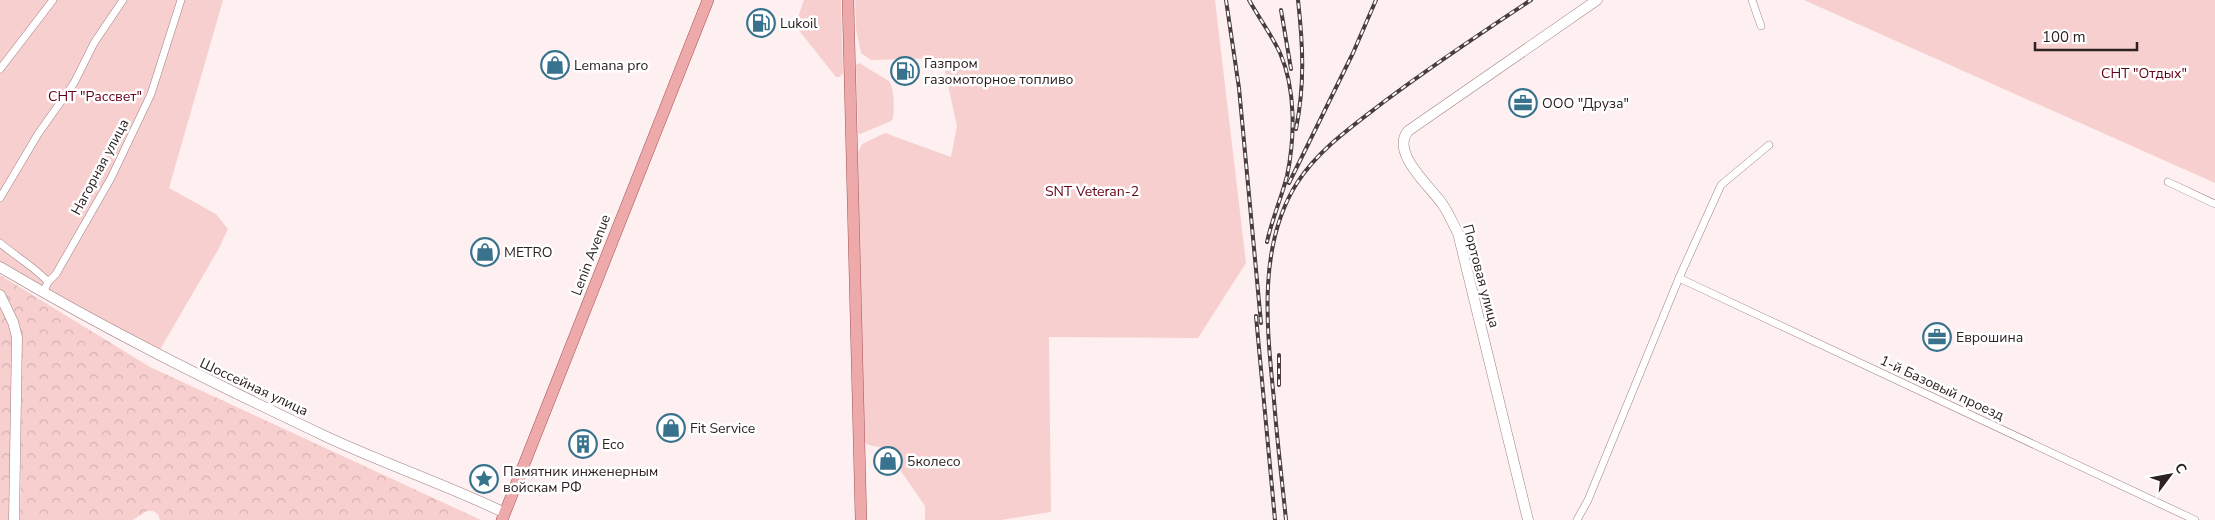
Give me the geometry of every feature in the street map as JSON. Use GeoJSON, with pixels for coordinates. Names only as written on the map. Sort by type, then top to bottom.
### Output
{"type":"FeatureCollection","features":[{"type":"Feature","properties":{"kind":"main road","name":"Lenin Avenue"},"geometry":{"type":"LineString","coordinates":[[504,517],[708,0]]}},
{"type":"Feature","properties":{"kind":"main road"},"geometry":{"type":"LineString","coordinates":[[848,0],[861,520]]}},
{"type":"Feature","properties":{"kind":"street"},"geometry":{"type":"LineString","coordinates":[[0,69],[53,0]]}},
{"type":"Feature","properties":{"kind":"street"},"geometry":{"type":"LineString","coordinates":[[0,198],[38,134],[74,82],[94,43],[123,0]]}},
{"type":"Feature","properties":{"kind":"street","name":"Портовая улица"},"geometry":{"type":"LineString","coordinates":[[1528,520],[1458,233],[1443,205],[1409,161],[1402,141],[1408,131],[1597,0]]}},
{"type":"Feature","properties":{"kind":"street"},"geometry":{"type":"LineString","coordinates":[[1752,0],[1761,26]]}},
{"type":"Feature","properties":{"kind":"street","name":"Нагорная улица"},"geometry":{"type":"LineString","coordinates":[[44,292],[48,282],[56,274],[121,157],[150,94],[178,1]]}},
{"type":"Feature","properties":{"kind":"street"},"geometry":{"type":"LineString","coordinates":[[1577,520],[1588,500],[1679,278],[1721,185],[1768,145]]}},
{"type":"Feature","properties":{"kind":"street"},"geometry":{"type":"LineString","coordinates":[[2168,182],[2215,204]]}},
{"type":"Feature","properties":{"kind":"street"},"geometry":{"type":"LineString","coordinates":[[0,243],[16,258],[39,272],[48,282]]}},
{"type":"Feature","properties":{"kind":"street","name":"Шоссейная улица"},"geometry":{"type":"LineString","coordinates":[[0,267],[145,349],[266,408],[504,517]]}},
{"type":"Feature","properties":{"kind":"street","name":"1-й Базовый проезд"},"geometry":{"type":"LineString","coordinates":[[1679,278],[2195,520]]}},
{"type":"Feature","properties":{"kind":"street"},"geometry":{"type":"LineString","coordinates":[[0,295],[13,322],[17,337],[14,520]]}},
{"type":"Feature","properties":{"kind":"green space","name":"СНТ \"Рассвет\""},"geometry":{"type":"Polygon","coordinates":[[[0,0],[223,0],[169,188],[216,214],[228,229],[218,250],[158,353],[0,264],[0,0]]]}},
{"type":"Feature","properties":{"kind":"green space"},"geometry":{"type":"Polygon","coordinates":[[[804,0],[841,0],[843,73],[840,77],[836,77],[797,28],[796,23],[804,0]]]}},
{"type":"Feature","properties":{"kind":"green space","name":"SNT Veteran-2"},"geometry":{"type":"Polygon","coordinates":[[[855,0],[1215,0],[1246,263],[1198,338],[1049,337],[1051,512],[1001,520],[925,520],[925,506],[885,448],[868,445],[863,440],[858,153],[862,144],[885,133],[951,157],[957,126],[942,58],[871,60],[861,53],[856,29],[855,0]]]}},
{"type":"Feature","properties":{"kind":"green space","name":"СНТ \"Отдых\""},"geometry":{"type":"Polygon","coordinates":[[[1804,0],[2215,0],[2215,183],[1804,0]]]}},
{"type":"Feature","properties":{"kind":"green space"},"geometry":{"type":"Polygon","coordinates":[[[859,63],[889,81],[894,104],[893,119],[860,134],[858,133],[856,65],[859,63]]]}},
{"type":"Feature","properties":{"kind":"green space"},"geometry":{"type":"Polygon","coordinates":[[[0,275],[150,367],[481,520],[160,520],[158,514],[153,511],[147,511],[133,520],[20,520],[22,336],[0,289],[0,275]]]}},
{"type":"Feature","properties":{"kind":"green space"},"geometry":{"type":"Polygon","coordinates":[[[0,304],[12,332],[9,520],[0,520],[0,304]]]}},
{"type":"Feature","properties":{"kind":"railway"},"geometry":{"type":"LineString","coordinates":[[1226,0],[1239,88],[1261,323]]}},
{"type":"Feature","properties":{"kind":"railway"},"geometry":{"type":"LineString","coordinates":[[1249,0],[1280,53],[1289,82],[1291,98],[1293,130],[1290,161],[1267,242]]}},
{"type":"Feature","properties":{"kind":"railway"},"geometry":{"type":"LineString","coordinates":[[1296,129],[1301,96],[1302,64],[1298,0]]}},
{"type":"Feature","properties":{"kind":"railway"},"geometry":{"type":"LineString","coordinates":[[1289,183],[1353,53],[1376,0]]}},
{"type":"Feature","properties":{"kind":"railway"},"geometry":{"type":"LineString","coordinates":[[1286,520],[1271,373],[1268,317],[1270,261],[1284,208],[1297,183],[1326,148],[1421,75],[1531,0]]}},
{"type":"Feature","properties":{"kind":"railway"},"geometry":{"type":"LineString","coordinates":[[1281,10],[1291,69]]}},
{"type":"Feature","properties":{"kind":"railway"},"geometry":{"type":"LineString","coordinates":[[1256,316],[1275,520]]}},
{"type":"Feature","properties":{"kind":"railway"},"geometry":{"type":"LineString","coordinates":[[1279,355],[1279,385]]}},
{"type":"Feature","properties":{"kind":"place","name":"Lukoil"},"geometry":{"type":"Point","coordinates":[761,23]}},
{"type":"Feature","properties":{"kind":"place","name":"Lemana pro"},"geometry":{"type":"Point","coordinates":[555,65]}},
{"type":"Feature","properties":{"kind":"place","name":"Газпром газомоторное топливо"},"geometry":{"type":"Point","coordinates":[905,71]}},
{"type":"Feature","properties":{"kind":"place","name":"ООО \"Друза\""},"geometry":{"type":"Point","coordinates":[1523,103]}},
{"type":"Feature","properties":{"kind":"place","name":"METRO"},"geometry":{"type":"Point","coordinates":[485,252]}},
{"type":"Feature","properties":{"kind":"place","name":"Еврошина"},"geometry":{"type":"Point","coordinates":[1937,337]}},
{"type":"Feature","properties":{"kind":"place","name":"Fit Service"},"geometry":{"type":"Point","coordinates":[671,428]}},
{"type":"Feature","properties":{"kind":"place","name":"Eco"},"geometry":{"type":"Point","coordinates":[583,444]}},
{"type":"Feature","properties":{"kind":"place","name":"5колесо"},"geometry":{"type":"Point","coordinates":[888,461]}},
{"type":"Feature","properties":{"kind":"place","name":"Памятник инженерным войскам РФ"},"geometry":{"type":"Point","coordinates":[484,479]}}]}
